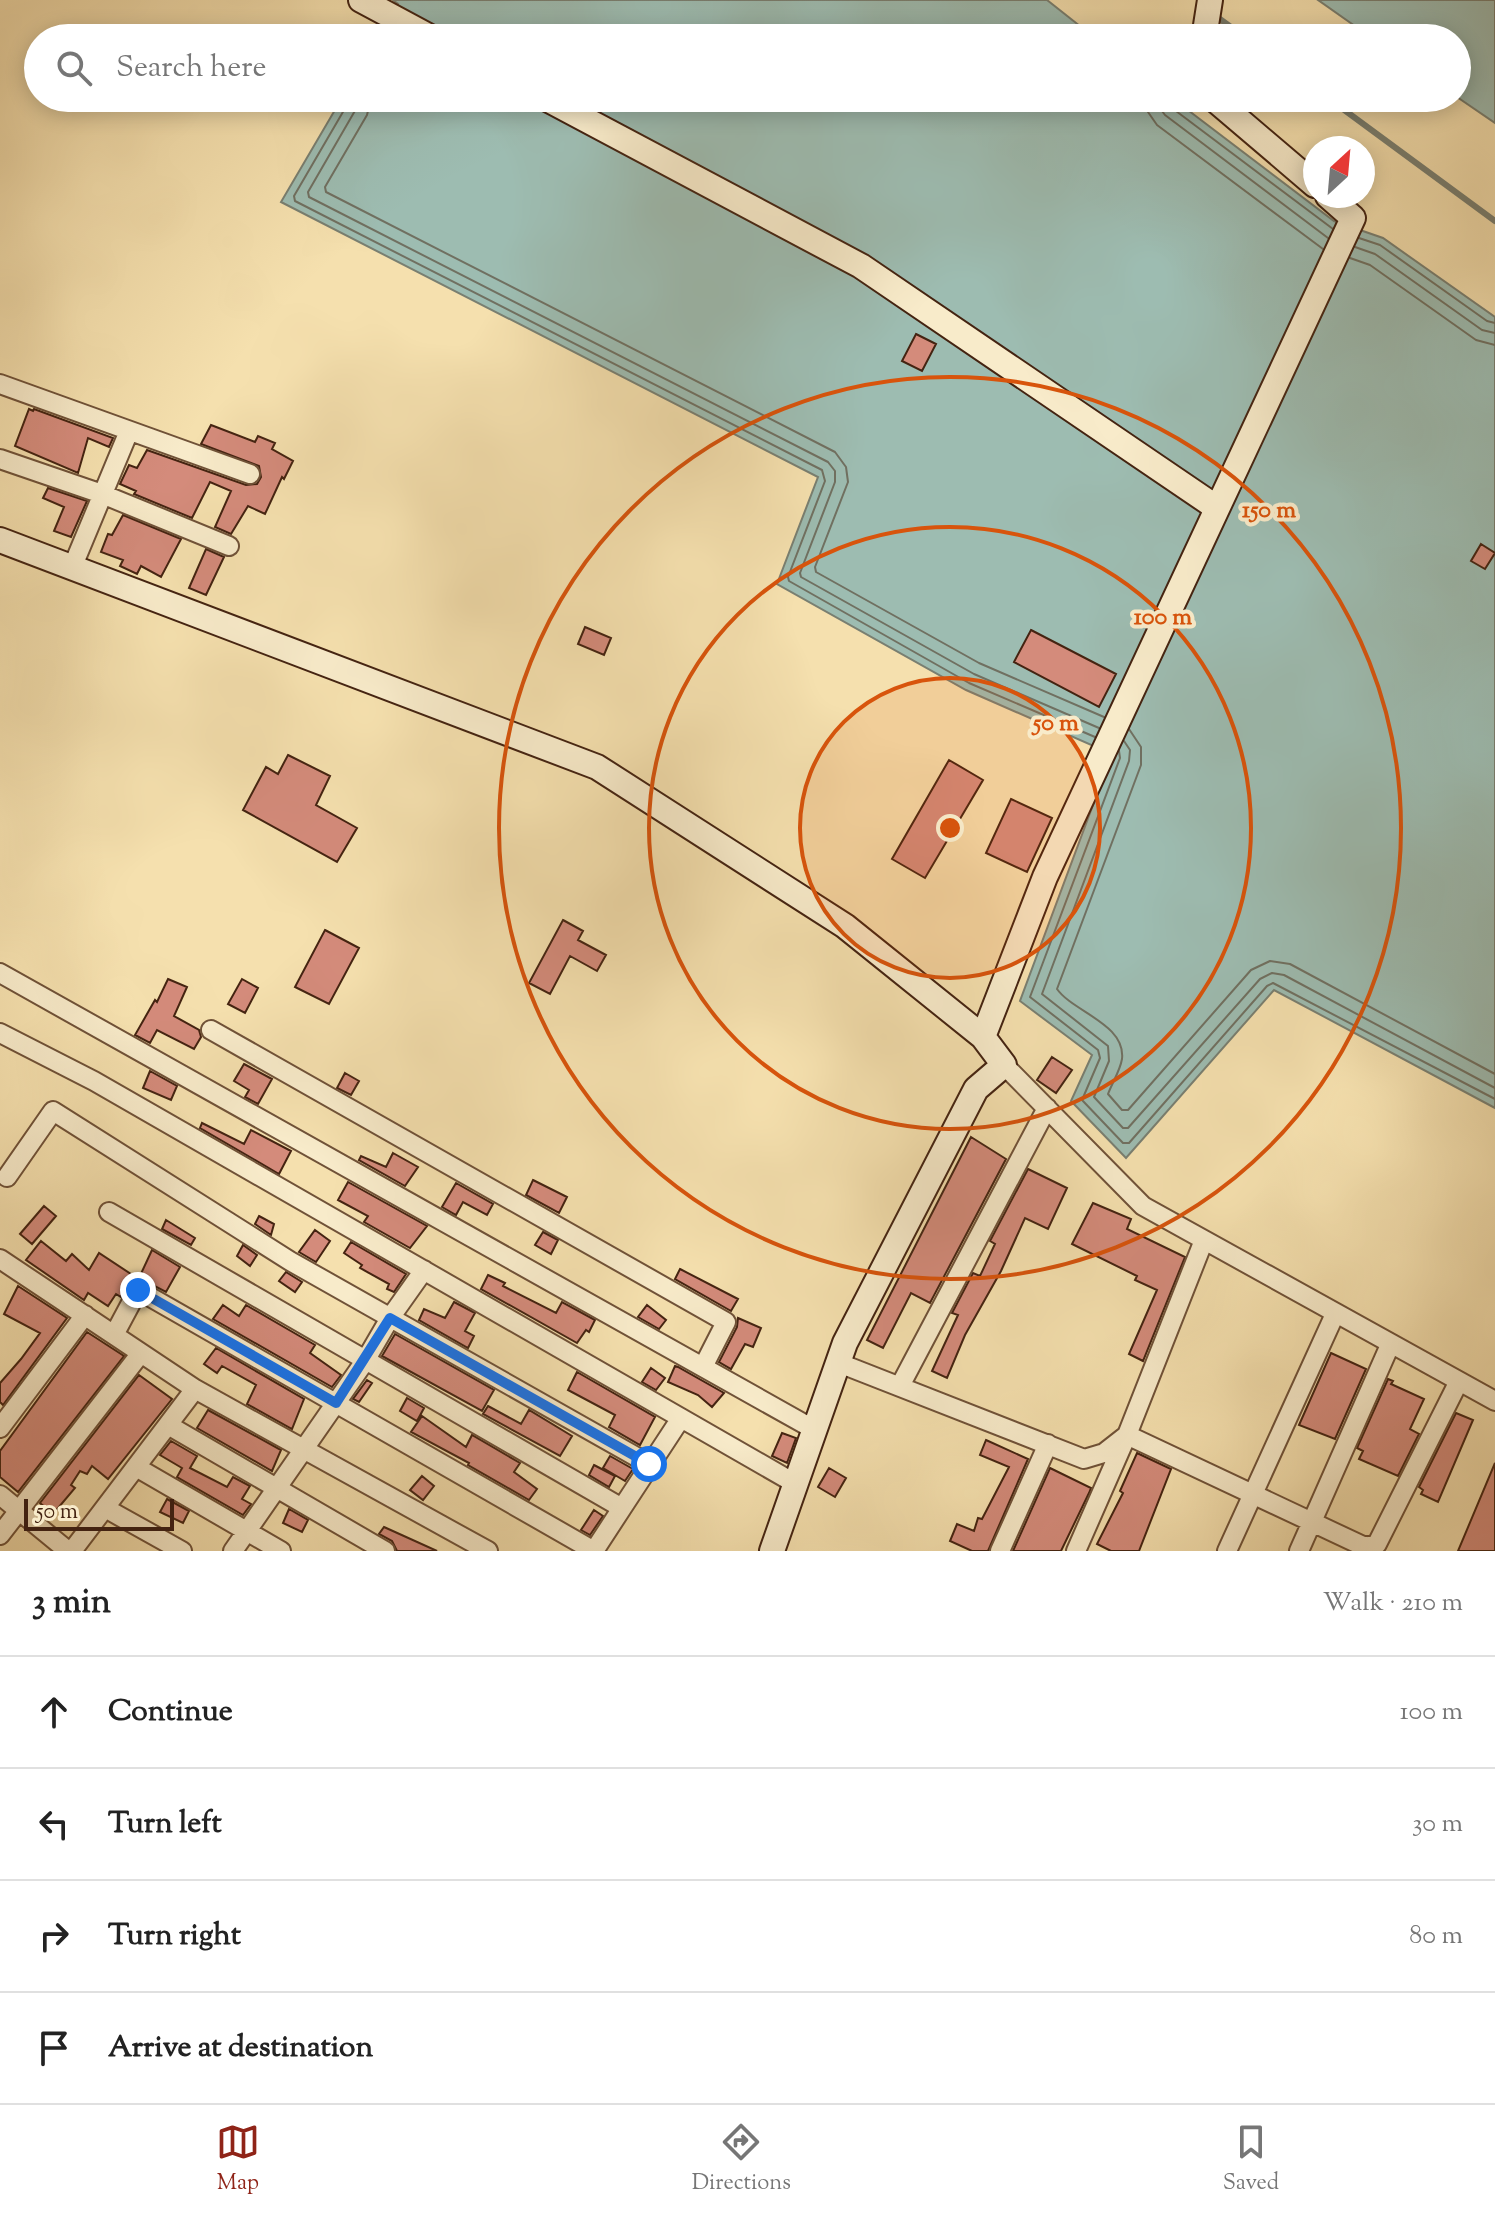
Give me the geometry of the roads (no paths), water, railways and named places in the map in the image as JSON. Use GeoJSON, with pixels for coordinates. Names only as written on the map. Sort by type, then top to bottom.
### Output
{"type":"FeatureCollection","features":[{"type":"Feature","properties":{"kind":"street"},"geometry":{"type":"LineString","coordinates":[[361,0],[406,24]]}},
{"type":"Feature","properties":{"kind":"street"},"geometry":{"type":"LineString","coordinates":[[1206,24],[1210,0]]}},
{"type":"Feature","properties":{"kind":"street"},"geometry":{"type":"LineString","coordinates":[[571,112],[861,266],[1217,508]]}},
{"type":"Feature","properties":{"kind":"street"},"geometry":{"type":"LineString","coordinates":[[1229,112],[1303,175]]}},
{"type":"Feature","properties":{"kind":"street"},"geometry":{"type":"LineString","coordinates":[[983,1037],[1045,877],[1353,218],[1342,208]]}},
{"type":"Feature","properties":{"kind":"street"},"geometry":{"type":"LineString","coordinates":[[0,384],[250,474]]}},
{"type":"Feature","properties":{"kind":"street"},"geometry":{"type":"LineString","coordinates":[[72,568],[129,431]]}},
{"type":"Feature","properties":{"kind":"street"},"geometry":{"type":"LineString","coordinates":[[0,459],[102,494],[229,546]]}},
{"type":"Feature","properties":{"kind":"street"},"geometry":{"type":"LineString","coordinates":[[0,540],[597,767],[845,926],[983,1037],[1004,1065],[1143,1206],[1495,1401]]}},
{"type":"Feature","properties":{"kind":"street"},"geometry":{"type":"LineString","coordinates":[[0,973],[815,1430]]}},
{"type":"Feature","properties":{"kind":"street"},"geometry":{"type":"LineString","coordinates":[[211,1030],[726,1322],[703,1367]]}},
{"type":"Feature","properties":{"kind":"street"},"geometry":{"type":"LineString","coordinates":[[0,1033],[94,1081],[796,1484]]}},
{"type":"Feature","properties":{"kind":"street"},"geometry":{"type":"LineString","coordinates":[[772,1551],[845,1343],[976,1089],[1004,1065]]}},
{"type":"Feature","properties":{"kind":"street"},"geometry":{"type":"LineString","coordinates":[[900,1386],[1047,1108]]}},
{"type":"Feature","properties":{"kind":"street"},"geometry":{"type":"LineString","coordinates":[[7,1177],[53,1111],[290,1261],[649,1464]]}},
{"type":"Feature","properties":{"kind":"street"},"geometry":{"type":"LineString","coordinates":[[109,1212],[622,1508]]}},
{"type":"Feature","properties":{"kind":"street"},"geometry":{"type":"LineString","coordinates":[[1076,1551],[1127,1435],[1204,1240]]}},
{"type":"Feature","properties":{"kind":"street"},"geometry":{"type":"LineString","coordinates":[[2,1263],[195,1389],[488,1551]]}},
{"type":"Feature","properties":{"kind":"street"},"geometry":{"type":"LineString","coordinates":[[233,1551],[424,1270]]}},
{"type":"Feature","properties":{"kind":"street"},"geometry":{"type":"LineString","coordinates":[[114,1335],[138,1290],[594,1551],[681,1418]]}},
{"type":"Feature","properties":{"kind":"street"},"geometry":{"type":"LineString","coordinates":[[1227,1551],[1335,1314]]}},
{"type":"Feature","properties":{"kind":"street"},"geometry":{"type":"LineString","coordinates":[[0,1428],[85,1315]]}},
{"type":"Feature","properties":{"kind":"street"},"geometry":{"type":"LineString","coordinates":[[1299,1551],[1390,1345]]}},
{"type":"Feature","properties":{"kind":"street"},"geometry":{"type":"LineString","coordinates":[[0,1535],[141,1353]]}},
{"type":"Feature","properties":{"kind":"street"},"geometry":{"type":"LineString","coordinates":[[839,1363],[1084,1459],[1104,1453],[1127,1435]]}},
{"type":"Feature","properties":{"kind":"street"},"geometry":{"type":"LineString","coordinates":[[1127,1435],[1365,1547],[1376,1547],[1458,1383]]}},
{"type":"Feature","properties":{"kind":"street"},"geometry":{"type":"LineString","coordinates":[[0,1495],[70,1551],[195,1389]]}},
{"type":"Feature","properties":{"kind":"street"},"geometry":{"type":"LineString","coordinates":[[168,1425],[385,1551]]}},
{"type":"Feature","properties":{"kind":"street"},"geometry":{"type":"LineString","coordinates":[[1000,1551],[1048,1444]]}},
{"type":"Feature","properties":{"kind":"street"},"geometry":{"type":"LineString","coordinates":[[136,1467],[281,1551]]}},
{"type":"Feature","properties":{"kind":"street"},"geometry":{"type":"LineString","coordinates":[[105,1508],[182,1551]]}},
{"type":"Feature","properties":{"kind":"water"},"geometry":{"type":"Polygon","coordinates":[[[393,0],[1047,0],[1077,24],[386,24],[398,4],[393,0]]]}},
{"type":"Feature","properties":{"kind":"water"},"geometry":{"type":"Polygon","coordinates":[[[1318,0],[1495,0],[1495,123],[1471,107],[1471,24],[1352,24],[1318,0]]]}},
{"type":"Feature","properties":{"kind":"water"},"geometry":{"type":"Polygon","coordinates":[[[334,112],[1190,112],[1303,197],[1303,208],[1317,208],[1334,221],[1383,238],[1495,317],[1495,1108],[1274,990],[1126,1158],[1071,1101],[1092,1055],[1020,1001],[1112,754],[966,690],[777,584],[818,477],[281,202],[334,112]]]}},
{"type":"Feature","properties":{"kind":"waterway"},"geometry":{"type":"LineString","coordinates":[[1213,14],[1227,24]]}},
{"type":"Feature","properties":{"kind":"waterway"},"geometry":{"type":"LineString","coordinates":[[1347,112],[1495,221]]}}]}
